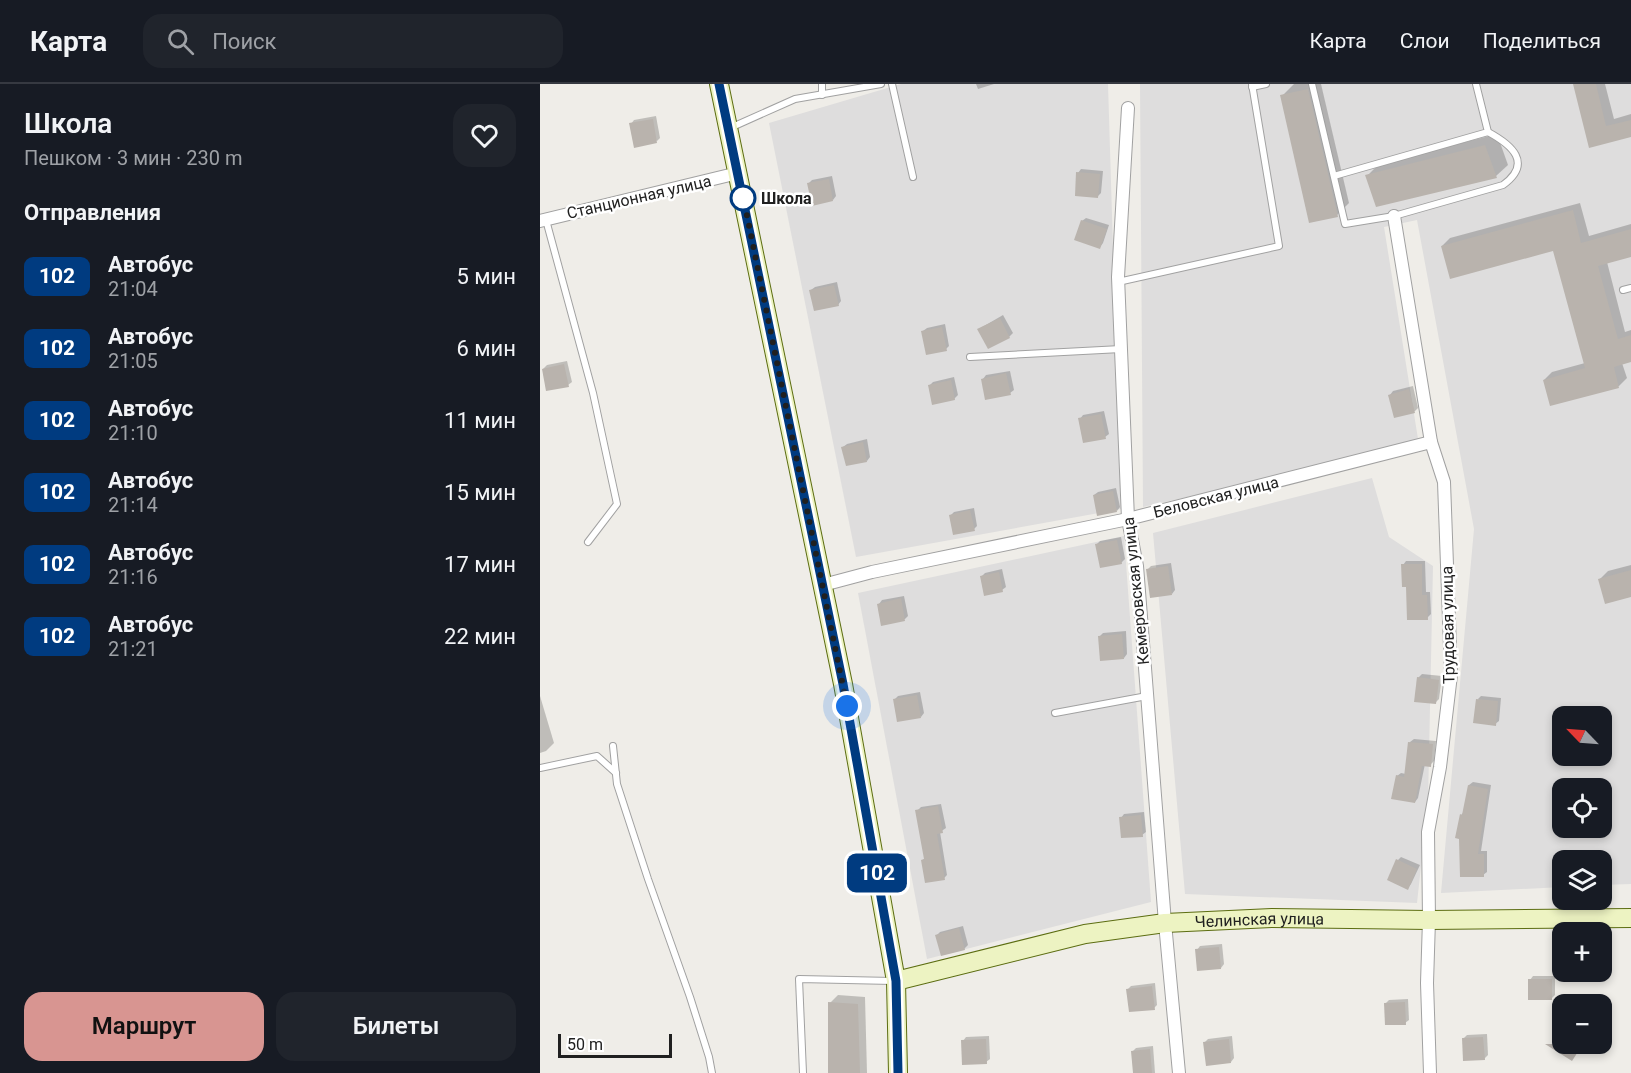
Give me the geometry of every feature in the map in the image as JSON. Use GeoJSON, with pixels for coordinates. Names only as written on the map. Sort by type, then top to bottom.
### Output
{"type":"FeatureCollection","features":[{"type":"Feature","properties":{"kind":"main road"},"geometry":{"type":"LineString","coordinates":[[719,84],[843,684],[896,981],[898,1073]]}},
{"type":"Feature","properties":{"kind":"main road","name":"Челинская улица"},"geometry":{"type":"LineString","coordinates":[[896,981],[1085,934],[1165,923],[1272,918],[1429,920],[1631,918]]}},
{"type":"Feature","properties":{"kind":"street","name":"Кемеровская улица"},"geometry":{"type":"LineString","coordinates":[[1128,108],[1118,282],[1128,519],[1137,566],[1179,1073]]}},
{"type":"Feature","properties":{"kind":"street","name":"Станционная улица"},"geometry":{"type":"LineString","coordinates":[[543,220],[738,173]]}},
{"type":"Feature","properties":{"kind":"street","name":"Трудовая улица"},"geometry":{"type":"LineString","coordinates":[[1394,216],[1431,442],[1444,482],[1451,675],[1440,766],[1428,832],[1427,983],[1430,1073]]}},
{"type":"Feature","properties":{"kind":"street","name":"Беловская улица"},"geometry":{"type":"LineString","coordinates":[[823,585],[872,572],[1128,519],[1431,442]]}},
{"type":"Feature","properties":{"kind":"lane"},"geometry":{"type":"LineString","coordinates":[[822,84],[822,95]]}},
{"type":"Feature","properties":{"kind":"lane"},"geometry":{"type":"LineString","coordinates":[[729,128],[795,99],[881,84]]}},
{"type":"Feature","properties":{"kind":"lane"},"geometry":{"type":"LineString","coordinates":[[892,84],[913,177]]}},
{"type":"Feature","properties":{"kind":"lane"},"geometry":{"type":"LineString","coordinates":[[1118,282],[1279,246],[1252,85],[1266,84]]}},
{"type":"Feature","properties":{"kind":"lane"},"geometry":{"type":"LineString","coordinates":[[1312,84],[1345,224],[1394,216],[1503,186],[1511,179],[1518,165],[1515,151],[1506,142],[1488,132],[1334,176]]}},
{"type":"Feature","properties":{"kind":"lane"},"geometry":{"type":"LineString","coordinates":[[1476,84],[1488,132]]}},
{"type":"Feature","properties":{"kind":"lane"},"geometry":{"type":"LineString","coordinates":[[543,220],[593,393],[617,504],[588,542]]}},
{"type":"Feature","properties":{"kind":"lane"},"geometry":{"type":"LineString","coordinates":[[1623,290],[1631,288]]}},
{"type":"Feature","properties":{"kind":"lane"},"geometry":{"type":"LineString","coordinates":[[970,357],[1121,349]]}},
{"type":"Feature","properties":{"kind":"lane"},"geometry":{"type":"LineString","coordinates":[[1055,713],[1147,696]]}},
{"type":"Feature","properties":{"kind":"lane"},"geometry":{"type":"LineString","coordinates":[[613,746],[617,784],[694,1007],[710,1057],[712,1073]]}},
{"type":"Feature","properties":{"kind":"lane"},"geometry":{"type":"LineString","coordinates":[[540,768],[597,756],[616,773]]}},
{"type":"Feature","properties":{"kind":"lane"},"geometry":{"type":"LineString","coordinates":[[803,1073],[800,979],[896,981]]}},
{"type":"Feature","properties":{"kind":"shaded area"},"geometry":{"type":"Polygon","coordinates":[[[901,84],[1108,84],[1121,509],[856,557],[769,123],[901,84]]]}},
{"type":"Feature","properties":{"kind":"shaded area"},"geometry":{"type":"Polygon","coordinates":[[[1140,84],[1631,84],[1631,884],[1612,885],[1612,850],[1552,850],[1552,888],[1441,893],[1474,529],[1417,220],[1384,227],[1419,445],[1143,507],[1140,84]]]}},
{"type":"Feature","properties":{"kind":"shaded area"},"geometry":{"type":"Polygon","coordinates":[[[1372,478],[1389,537],[1433,566],[1428,802],[1417,903],[1185,894],[1153,533],[1372,478]]]}},
{"type":"Feature","properties":{"kind":"shaded area"},"geometry":{"type":"Polygon","coordinates":[[[1124,536],[1151,902],[927,959],[858,593],[1124,536]]]}},
{"type":"Feature","properties":{"kind":"building"},"geometry":{"type":"Polygon","coordinates":[[[1573,84],[1596,84],[1606,126],[1631,120],[1631,137],[1589,148],[1573,84]]]}},
{"type":"Feature","properties":{"kind":"building"},"geometry":{"type":"Polygon","coordinates":[[[1308,89],[1338,217],[1309,223],[1280,95],[1308,89]]]}},
{"type":"Feature","properties":{"kind":"building"},"geometry":{"type":"Polygon","coordinates":[[[653,119],[657,143],[634,148],[629,123],[653,119]]]}},
{"type":"Feature","properties":{"kind":"building"},"geometry":{"type":"Polygon","coordinates":[[[1485,145],[1497,178],[1376,207],[1365,175],[1485,145]]]}},
{"type":"Feature","properties":{"kind":"building"},"geometry":{"type":"Polygon","coordinates":[[[1076,172],[1100,174],[1098,198],[1075,196],[1076,172]]]}},
{"type":"Feature","properties":{"kind":"building"},"geometry":{"type":"Polygon","coordinates":[[[829,179],[833,201],[812,206],[807,183],[829,179]]]}},
{"type":"Feature","properties":{"kind":"building"},"geometry":{"type":"Polygon","coordinates":[[[1573,210],[1581,243],[1631,229],[1631,257],[1598,266],[1618,339],[1631,335],[1631,362],[1614,367],[1619,388],[1550,406],[1543,380],[1585,368],[1553,251],[1450,279],[1441,246],[1573,210]]]}},
{"type":"Feature","properties":{"kind":"building"},"geometry":{"type":"Polygon","coordinates":[[[1081,220],[1107,229],[1100,249],[1074,240],[1081,220]]]}},
{"type":"Feature","properties":{"kind":"building"},"geometry":{"type":"Polygon","coordinates":[[[834,285],[839,306],[814,311],[809,290],[834,285]]]}},
{"type":"Feature","properties":{"kind":"building"},"geometry":{"type":"Polygon","coordinates":[[[1000,318],[1010,338],[988,349],[977,329],[1000,318]]]}},
{"type":"Feature","properties":{"kind":"building"},"geometry":{"type":"Polygon","coordinates":[[[942,327],[947,351],[926,355],[921,331],[942,327]]]}},
{"type":"Feature","properties":{"kind":"building"},"geometry":{"type":"Polygon","coordinates":[[[564,364],[569,387],[546,391],[542,369],[564,364]]]}},
{"type":"Feature","properties":{"kind":"building"},"geometry":{"type":"Polygon","coordinates":[[[1006,373],[1011,395],[985,400],[981,379],[1006,373]]]}},
{"type":"Feature","properties":{"kind":"building"},"geometry":{"type":"Polygon","coordinates":[[[951,380],[955,400],[932,405],[928,385],[951,380]]]}},
{"type":"Feature","properties":{"kind":"building"},"geometry":{"type":"Polygon","coordinates":[[[1409,389],[1415,413],[1394,418],[1388,395],[1409,389]]]}},
{"type":"Feature","properties":{"kind":"building"},"geometry":{"type":"Polygon","coordinates":[[[1101,414],[1106,439],[1083,443],[1078,418],[1101,414]]]}},
{"type":"Feature","properties":{"kind":"building"},"geometry":{"type":"Polygon","coordinates":[[[863,442],[867,462],[846,466],[841,447],[863,442]]]}},
{"type":"Feature","properties":{"kind":"building"},"geometry":{"type":"Polygon","coordinates":[[[1113,491],[1117,512],[1097,516],[1093,495],[1113,491]]]}},
{"type":"Feature","properties":{"kind":"building"},"geometry":{"type":"Polygon","coordinates":[[[970,510],[975,531],[953,535],[949,515],[970,510]]]}},
{"type":"Feature","properties":{"kind":"building"},"geometry":{"type":"Polygon","coordinates":[[[1117,540],[1122,564],[1100,568],[1095,544],[1117,540]]]}},
{"type":"Feature","properties":{"kind":"building"},"geometry":{"type":"Polygon","coordinates":[[[1401,564],[1422,564],[1422,595],[1427,595],[1428,620],[1407,620],[1406,587],[1402,587],[1401,564]]]}},
{"type":"Feature","properties":{"kind":"building"},"geometry":{"type":"Polygon","coordinates":[[[1168,566],[1172,595],[1150,598],[1146,569],[1168,566]]]}},
{"type":"Feature","properties":{"kind":"building"},"geometry":{"type":"Polygon","coordinates":[[[1631,570],[1631,597],[1605,604],[1598,579],[1631,570]]]}},
{"type":"Feature","properties":{"kind":"building"},"geometry":{"type":"Polygon","coordinates":[[[999,572],[1003,592],[984,596],[980,576],[999,572]]]}},
{"type":"Feature","properties":{"kind":"building"},"geometry":{"type":"Polygon","coordinates":[[[901,598],[905,621],[881,626],[877,604],[901,598]]]}},
{"type":"Feature","properties":{"kind":"building"},"geometry":{"type":"Polygon","coordinates":[[[1122,634],[1124,659],[1100,661],[1098,636],[1122,634]]]}},
{"type":"Feature","properties":{"kind":"building"},"geometry":{"type":"Polygon","coordinates":[[[1417,677],[1439,680],[1436,704],[1414,702],[1417,677]]]}},
{"type":"Feature","properties":{"kind":"building"},"geometry":{"type":"Polygon","coordinates":[[[917,695],[921,718],[897,722],[893,699],[917,695]]]}},
{"type":"Feature","properties":{"kind":"building"},"geometry":{"type":"Polygon","coordinates":[[[1476,699],[1498,701],[1496,726],[1473,723],[1476,699]]]}},
{"type":"Feature","properties":{"kind":"building"},"geometry":{"type":"Polygon","coordinates":[[[1408,742],[1433,744],[1431,767],[1422,766],[1415,803],[1391,799],[1396,775],[1404,777],[1408,742]]]}},
{"type":"Feature","properties":{"kind":"building"},"geometry":{"type":"Polygon","coordinates":[[[1468,785],[1488,789],[1478,854],[1484,854],[1484,877],[1460,877],[1459,839],[1455,838],[1468,785]]]}},
{"type":"Feature","properties":{"kind":"building"},"geometry":{"type":"Polygon","coordinates":[[[938,806],[943,833],[937,834],[945,880],[925,883],[921,860],[924,859],[915,810],[938,806]]]}},
{"type":"Feature","properties":{"kind":"building"},"geometry":{"type":"Polygon","coordinates":[[[1141,815],[1143,837],[1121,838],[1119,817],[1141,815]]]}},
{"type":"Feature","properties":{"kind":"building"},"geometry":{"type":"Polygon","coordinates":[[[1396,859],[1417,869],[1408,890],[1387,880],[1396,859]]]}},
{"type":"Feature","properties":{"kind":"building"},"geometry":{"type":"Polygon","coordinates":[[[959,928],[965,950],[941,956],[935,935],[959,928]]]}},
{"type":"Feature","properties":{"kind":"building"},"geometry":{"type":"Polygon","coordinates":[[[1219,947],[1221,969],[1197,971],[1195,949],[1219,947]]]}},
{"type":"Feature","properties":{"kind":"building"},"geometry":{"type":"Polygon","coordinates":[[[1528,979],[1552,979],[1552,1000],[1528,1000],[1528,979]]]}},
{"type":"Feature","properties":{"kind":"building"},"geometry":{"type":"Polygon","coordinates":[[[1152,986],[1155,1010],[1129,1012],[1126,989],[1152,986]]]}},
{"type":"Feature","properties":{"kind":"building"},"geometry":{"type":"Polygon","coordinates":[[[828,1002],[858,1004],[860,1073],[828,1073],[828,1002]]]}},
{"type":"Feature","properties":{"kind":"building"},"geometry":{"type":"Polygon","coordinates":[[[1405,1002],[1406,1025],[1385,1025],[1384,1003],[1405,1002]]]}},
{"type":"Feature","properties":{"kind":"building"},"geometry":{"type":"Polygon","coordinates":[[[1483,1037],[1485,1060],[1463,1061],[1462,1038],[1483,1037]]]}},
{"type":"Feature","properties":{"kind":"building"},"geometry":{"type":"Polygon","coordinates":[[[986,1039],[987,1064],[962,1065],[961,1040],[986,1039]]]}},
{"type":"Feature","properties":{"kind":"building"},"geometry":{"type":"Polygon","coordinates":[[[1229,1039],[1231,1063],[1206,1066],[1203,1042],[1229,1039]]]}},
{"type":"Feature","properties":{"kind":"building"},"geometry":{"type":"Polygon","coordinates":[[[1150,1049],[1152,1073],[1133,1073],[1131,1051],[1150,1049]]]}},
{"type":"Feature","properties":{"kind":"building"},"geometry":{"type":"Polygon","coordinates":[[[1561,1054],[1577,1054],[1572,1061],[1561,1054]]]}},
{"type":"Feature","properties":{"kind":"bus line","name":"102"},"geometry":{"type":"LineString","coordinates":[[719,84],[843,684],[896,981],[898,1073]]}},
{"type":"Feature","properties":{"kind":"place","name":"Школа"},"geometry":{"type":"Point","coordinates":[743,198]}},
{"type":"Feature","properties":{"kind":"route"},"geometry":{"type":"LineString","coordinates":[[743,198],[743,196],[847,706]]}}]}
